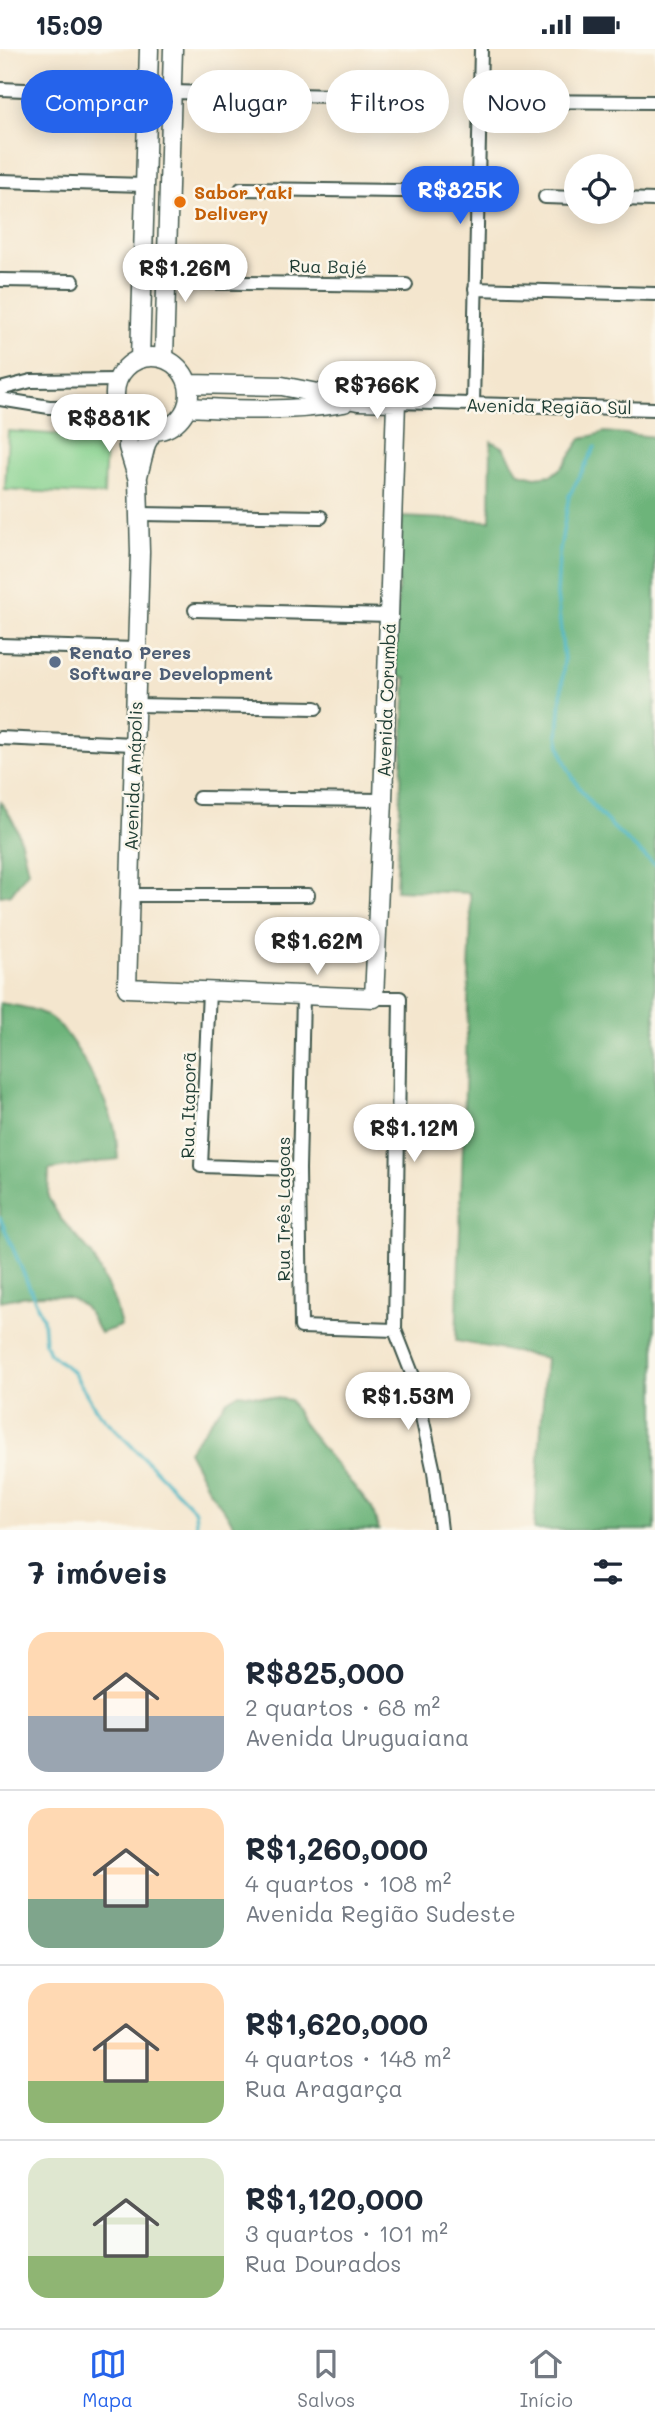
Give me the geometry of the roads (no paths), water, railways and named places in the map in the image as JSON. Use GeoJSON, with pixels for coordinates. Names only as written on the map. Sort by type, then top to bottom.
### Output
{"type":"FeatureCollection","features":[{"type":"Feature","properties":{"kind":"street"},"geometry":{"type":"LineString","coordinates":[[140,359],[149,49]]}},
{"type":"Feature","properties":{"kind":"street"},"geometry":{"type":"LineString","coordinates":[[172,70],[173,49]]}},
{"type":"Feature","properties":{"kind":"street"},"geometry":{"type":"LineString","coordinates":[[480,70],[481,49]]}},
{"type":"Feature","properties":{"kind":"street"},"geometry":{"type":"LineString","coordinates":[[0,89],[21,90]]}},
{"type":"Feature","properties":{"kind":"street"},"geometry":{"type":"LineString","coordinates":[[173,92],[326,96]]}},
{"type":"Feature","properties":{"kind":"street"},"geometry":{"type":"LineString","coordinates":[[570,102],[655,102]]}},
{"type":"Feature","properties":{"kind":"street"},"geometry":{"type":"LineString","coordinates":[[164,358],[170,133]]}},
{"type":"Feature","properties":{"kind":"street"},"geometry":{"type":"LineString","coordinates":[[473,404],[478,133]]}},
{"type":"Feature","properties":{"kind":"street"},"geometry":{"type":"LineString","coordinates":[[0,181],[145,185]]}},
{"type":"Feature","properties":{"kind":"street"},"geometry":{"type":"LineString","coordinates":[[241,189],[477,192]]}},
{"type":"Feature","properties":{"kind":"street"},"geometry":{"type":"LineString","coordinates":[[545,197],[564,198]]}},
{"type":"Feature","properties":{"kind":"street"},"geometry":{"type":"LineString","coordinates":[[634,199],[655,200]]}},
{"type":"Feature","properties":{"kind":"street"},"geometry":{"type":"LineString","coordinates":[[0,280],[72,281]]}},
{"type":"Feature","properties":{"kind":"street","name":"Rua Bajé"},"geometry":{"type":"LineString","coordinates":[[166,282],[406,285]]}},
{"type":"Feature","properties":{"kind":"street"},"geometry":{"type":"LineString","coordinates":[[475,289],[655,294]]}},
{"type":"Feature","properties":{"kind":"street"},"geometry":{"type":"LineString","coordinates":[[149,356],[164,358],[179,368],[188,384],[190,396],[187,407],[181,418],[172,425],[153,431],[141,429],[122,413],[115,393],[118,380],[127,367],[140,359],[149,356]]}},
{"type":"Feature","properties":{"kind":"street"},"geometry":{"type":"LineString","coordinates":[[0,389],[32,381],[118,380]]}},
{"type":"Feature","properties":{"kind":"street","name":"Avenida Região Sul"},"geometry":{"type":"LineString","coordinates":[[188,384],[282,386],[358,401],[655,409]]}},
{"type":"Feature","properties":{"kind":"street"},"geometry":{"type":"LineString","coordinates":[[0,399],[49,407],[122,413]]}},
{"type":"Feature","properties":{"kind":"street","name":"Avenida Região Sul"},"geometry":{"type":"LineString","coordinates":[[187,407],[265,410],[317,408],[358,401]]}},
{"type":"Feature","properties":{"kind":"street","name":"Avenida Corumbá"},"geometry":{"type":"LineString","coordinates":[[374,998],[396,402]]}},
{"type":"Feature","properties":{"kind":"street","name":"Avenida Anápolis"},"geometry":{"type":"LineString","coordinates":[[122,413],[138,480],[140,514],[127,988],[209,992]]}},
{"type":"Feature","properties":{"kind":"street","name":"Avenida Anápolis"},"geometry":{"type":"LineString","coordinates":[[138,480],[146,444],[153,431]]}},
{"type":"Feature","properties":{"kind":"street"},"geometry":{"type":"LineString","coordinates":[[140,514],[321,517]]}},
{"type":"Feature","properties":{"kind":"street"},"geometry":{"type":"LineString","coordinates":[[195,610],[389,615]]}},
{"type":"Feature","properties":{"kind":"street"},"geometry":{"type":"LineString","coordinates":[[0,645],[136,649]]}},
{"type":"Feature","properties":{"kind":"street"},"geometry":{"type":"LineString","coordinates":[[135,705],[316,708]]}},
{"type":"Feature","properties":{"kind":"street"},"geometry":{"type":"LineString","coordinates":[[0,738],[133,744]]}},
{"type":"Feature","properties":{"kind":"street"},"geometry":{"type":"LineString","coordinates":[[199,798],[383,800]]}},
{"type":"Feature","properties":{"kind":"street"},"geometry":{"type":"LineString","coordinates":[[129,895],[308,895]]}},
{"type":"Feature","properties":{"kind":"street"},"geometry":{"type":"LineString","coordinates":[[209,992],[400,998],[395,1330],[413,1376],[434,1472],[441,1530]]}},
{"type":"Feature","properties":{"kind":"street","name":"Rua Itaporã"},"geometry":{"type":"LineString","coordinates":[[209,992],[201,1165],[299,1169]]}},
{"type":"Feature","properties":{"kind":"street","name":"Rua Três Lagoas"},"geometry":{"type":"LineString","coordinates":[[303,996],[299,1169],[301,1327],[395,1330]]}},
{"type":"Feature","properties":{"kind":"waterway"},"geometry":{"type":"LineString","coordinates":[[595,447],[569,496],[559,555],[557,595],[564,660],[558,735],[562,754],[581,791],[609,824],[655,865]]}},
{"type":"Feature","properties":{"kind":"waterway"},"geometry":{"type":"LineString","coordinates":[[0,1218],[43,1319],[45,1343],[49,1353],[73,1372],[97,1411],[192,1507],[197,1530]]}},
{"type":"Feature","properties":{"kind":"place","name":"Sabor Yaki Delivery"},"geometry":{"type":"Point","coordinates":[180,202]}},
{"type":"Feature","properties":{"kind":"place","name":"Renato Peres Software Development"},"geometry":{"type":"Point","coordinates":[55,662]}}]}
